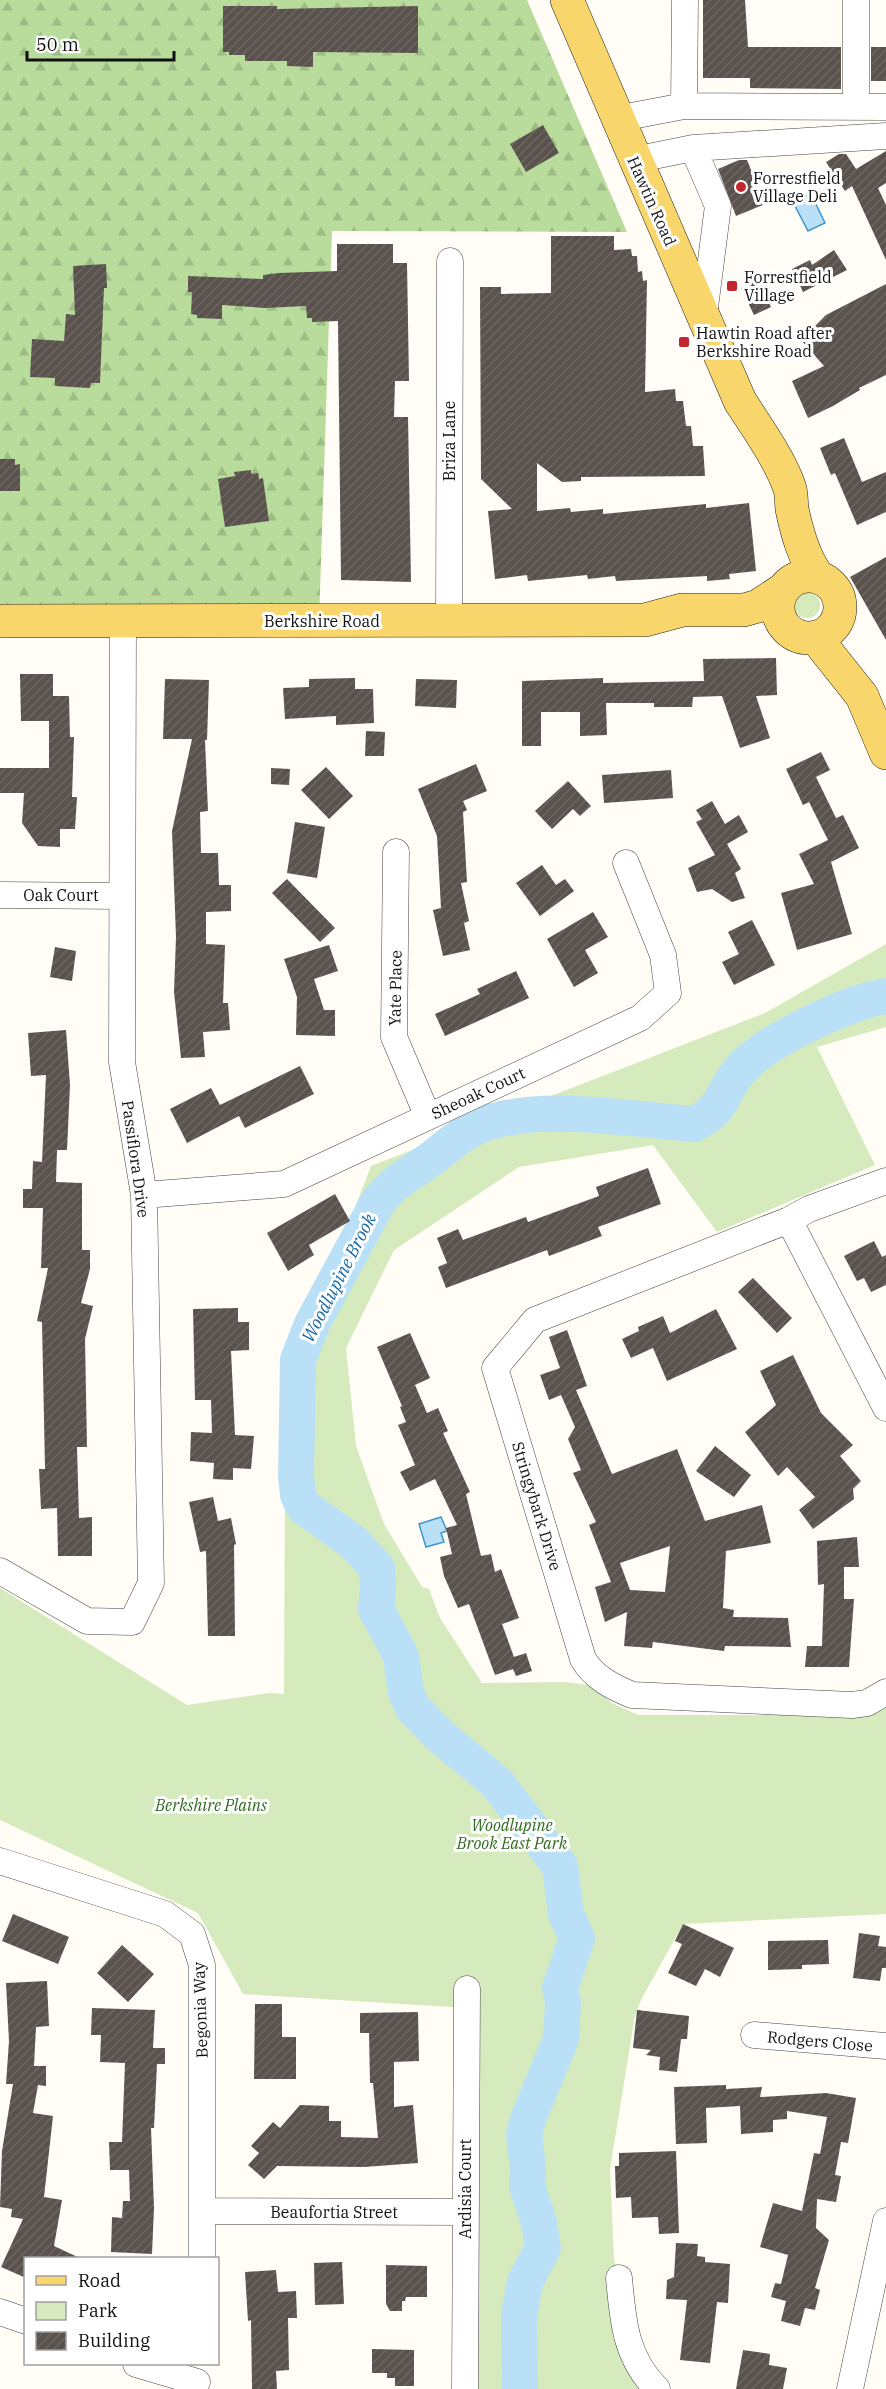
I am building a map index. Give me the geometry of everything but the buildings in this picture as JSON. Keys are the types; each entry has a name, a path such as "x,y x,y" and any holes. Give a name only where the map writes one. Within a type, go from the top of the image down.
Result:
{"main road":[{"name":"Hawtin Road","path":"567,0 616,119 740,401 760,431 790,487 792,508 802,545 810,567 819,578"},
{"name":"Hawtin Road","path":"740,401 745,442 777,522 787,566 785,588"},
{"path":"862,696 802,634 779,616 779,597 785,588 802,577 819,578 835,591 839,612 861,667 862,696 886,753"},
{"name":"Berkshire Road","path":"0,621 645,620 682,610 744,610 758,606 785,588"},
{"path":"802,634 831,628 839,612"},
{"name":"Berkshire Road","path":"645,620 671,631 740,628 802,634"}],"street":[{"path":"684,106 685,0"},
{"path":"856,0 856,107"},
{"path":"616,119 684,106 886,107"},
{"path":"634,160 693,148 886,136"},
{"path":"693,148 718,206 717,233 704,303 704,320"},
{"name":"Briza Lane","path":"449,622 450,261"},
{"name":"Passiflora Drive","path":"0,1571 87,1620 132,1622 151,1583 144,1195 122,1062 123,620"},
{"name":"Yate Place","path":"396,852 394,1036 428,1117"},
{"name":"Sheoak Court","path":"144,1195 284,1184 640,1018 668,993 663,955 626,863"},
{"name":"Oak Court","path":"0,895 121,896"},
{"name":"Stringybark Drive","path":"886,1181 809,1209 789,1220 535,1320 495,1368 584,1659 589,1669 607,1684 632,1695 852,1705 867,1703 886,1692"},
{"path":"789,1220 886,1408"},
{"name":"Begonia Way","path":"0,1861 165,1914 192,1934 202,1965 202,2257"},
{"name":"Ardisia Court","path":"465,2389 467,1989"},
{"name":"Rodgers Close","path":"754,2035 886,2046"},
{"name":"Beaufortia Street","path":"203,2211 465,2212"},
{"path":"850,2389 886,2221"},
{"path":"619,2278 623,2320 636,2364 657,2389"},
{"path":"0,2312 24,2320"},
{"path":"140,2365 197,2378"}],"green space":[{"path":"0,0 527,0 627,232 332,231 319,621 0,622"},
{"path":"807,592 816,596 820,605 816,614 807,618 798,614 794,605 798,596"},
{"path":"886,944 886,1027 817,1047 875,1165 717,1232 653,1145 519,1167 394,1250 346,1348 356,1446 384,1524 422,1587 429,1589 440,1618 482,1683 564,1682 590,1685 612,1703 638,1715 825,1715 886,1701 886,1914 683,1924 635,2015 610,2169 614,2259 650,2382 639,2389 465,2389 467,2008 243,1994 198,1913 0,1820 0,1588 187,1705 269,1693 284,1694 285,1465 295,1325 333,1265 371,1166 765,1013"}],"water":[{"path":"811,194 825,223 808,231 793,202"},
{"path":"441,1517 447,1531 441,1533 444,1542 426,1547 419,1524"}],"waterway":[{"name":"Woodlupine Brook","path":"520,2389 519,2316 525,2282 543,2248 539,2222 527,2186 528,2168 524,2135 528,2119 561,2039 563,2002 560,1988 577,1938 566,1914 560,1866 497,1783 439,1735 413,1708 406,1693 401,1656 376,1609 377,1568 353,1542 304,1507 298,1495 296,1476 298,1360 312,1324 378,1202 396,1183 464,1134 476,1127 500,1119 527,1115 583,1114 694,1124 718,1106 741,1069 769,1046 831,1014 870,999 886,996"}],"place":[{"name":"Forrestfield Village Deli","path":"741,187"},
{"name":"Forrestfield Village","path":"732,286"},
{"name":"Hawtin Road after Berkshire Road","path":"684,342"}],"park label":[{"name":"Berkshire Plains","path":"211,1805"},
{"name":"Woodlupine Brook East Park","path":"512,1834"}]}
